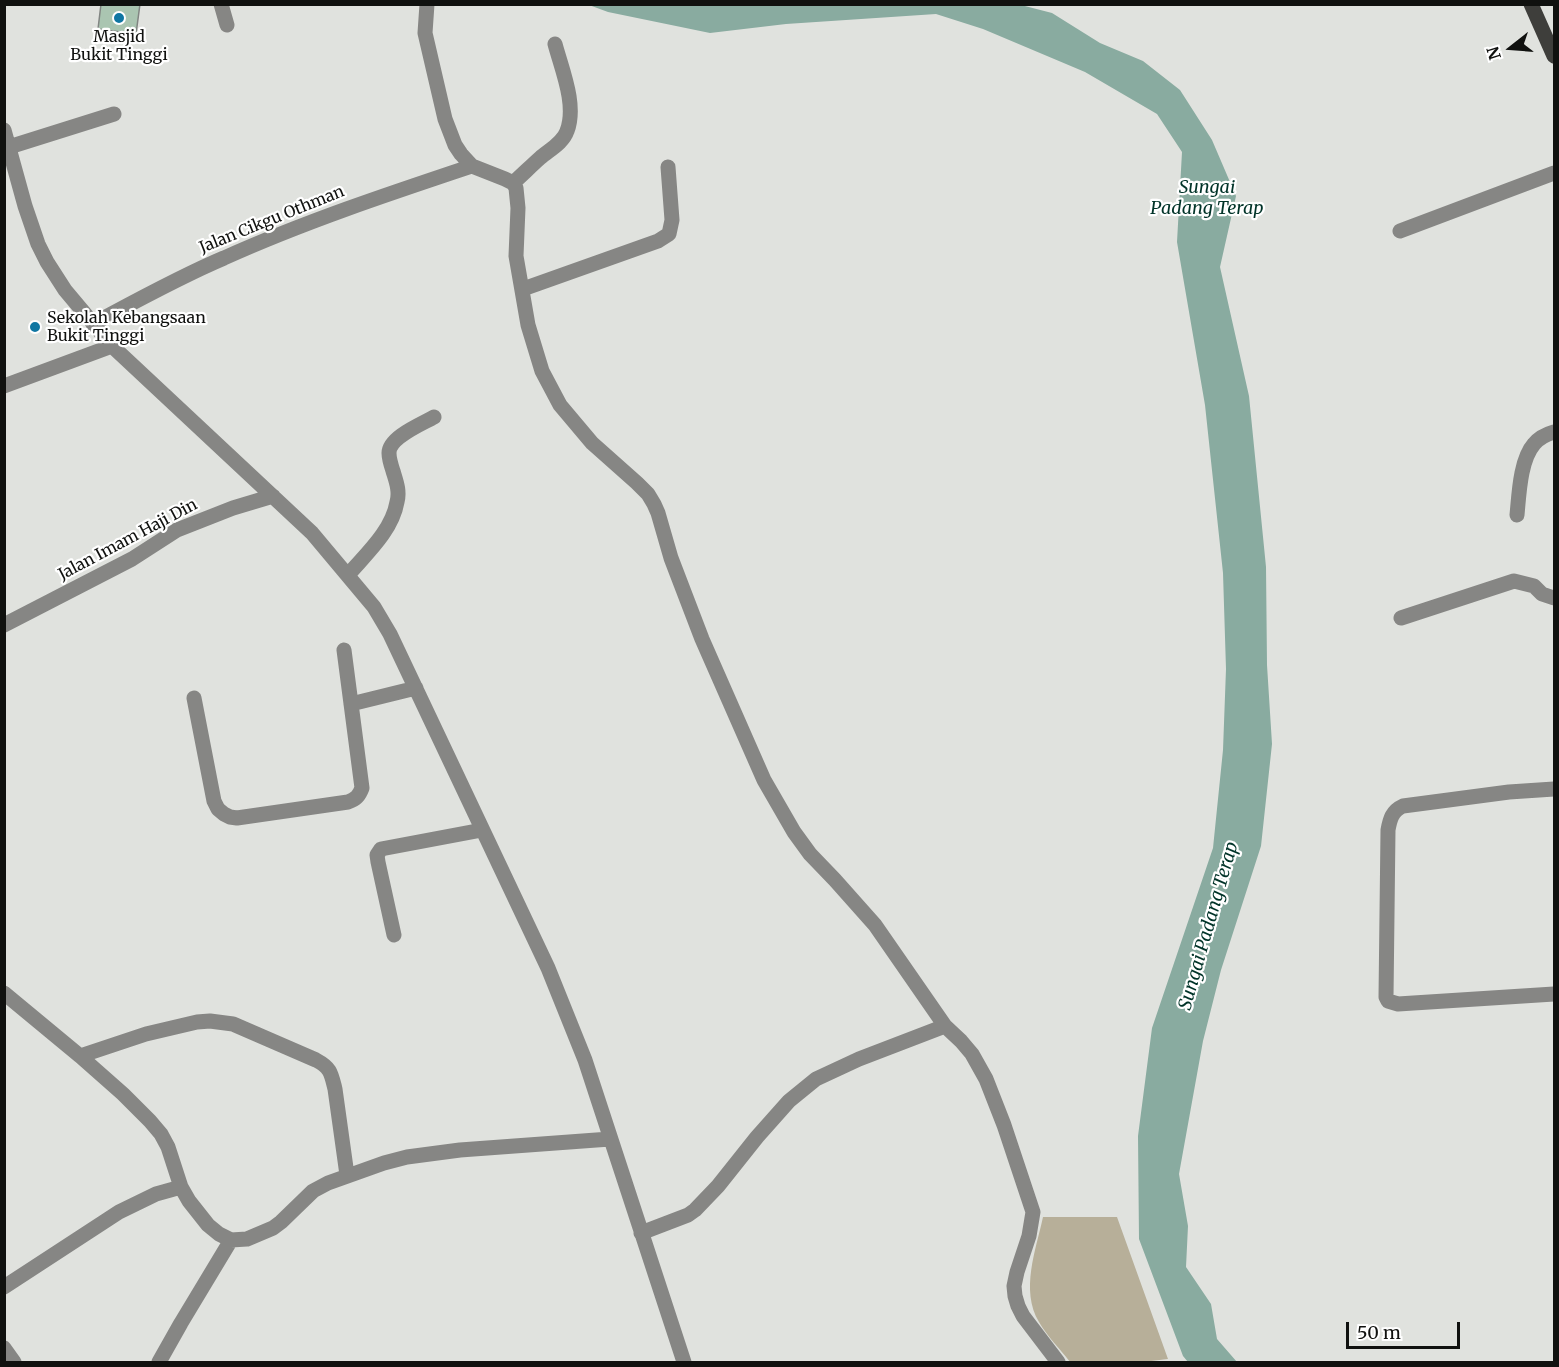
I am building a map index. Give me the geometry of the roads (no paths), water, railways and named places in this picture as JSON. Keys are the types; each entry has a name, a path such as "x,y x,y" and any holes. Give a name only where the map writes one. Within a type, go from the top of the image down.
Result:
{"main road":[{"path":"1531,4 1553,48"}],"street":[{"path":"222,4 227,25"},
{"path":"427,4 425,33 445,119 455,145 472,166 513,183 518,193 516,256 528,326 542,371 560,405 592,443 648,494 658,513 670,558 684,593 750,750 774,798 810,854 874,925 945,1026 961,1041 980,1067 996,1105 1033,1212 1032,1223 1017,1272 1014,1286 1015,1296 1023,1316 1058,1362"},
{"path":"513,183 567,133 569,93 555,44"},
{"path":"9,147 114,114"},
{"path":"4,130 38,244 65,290 112,346 312,533 384,622 567,1012 585,1060 684,1362"},
{"name":"Jalan Cikgu Othman","path":"93,324 175,281 254,244 376,198 472,166"},
{"path":"523,289 658,241 669,234 672,220 668,167"},
{"path":"1400,231 1554,173"},
{"path":"4,386 112,346"},
{"path":"348,575 386,529 395,511 399,495 388,452 390,446 400,436 434,417"},
{"path":"1517,515 1522,472 1527,453 1535,442 1554,432"},
{"name":"Jalan Imam Haji Din","path":"4,625 132,559 177,530 233,507 273,496"},
{"path":"1401,618 1514,581 1534,586 1542,594 1554,598"},
{"path":"194,699 214,801 224,814 237,818 348,802 359,795 362,779 344,650"},
{"path":"351,704 416,688"},
{"path":"1554,789 1509,792 1403,806 1394,812 1388,830 1386,997 1388,1001 1398,1004 1554,994"},
{"path":"394,935 378,862 377,855 381,849 482,830"},
{"path":"4,993 80,1056 150,1120 160,1134 173,1161 181,1187 189,1201 208,1225 231,1240 247,1239 273,1228 313,1191 328,1183 391,1161 495,1147 610,1139"},
{"path":"80,1056 147,1034 210,1021 233,1024 316,1060 326,1065 332,1077 347,1175"},
{"path":"641,1233 688,1215 695,1210 713,1193 789,1101 816,1078 945,1026"},
{"path":"4,1287 119,1212 156,1194 181,1187"},
{"path":"159,1362 231,1240"},
{"path":"4,1348 14,1362"}],"water":[{"name":"Sungai Padang Terap","path":"589,5 1021,5 1052,13 1100,43 1143,61 1180,90 1212,140 1236,196 1220,267 1249,396 1266,567 1267,665 1272,744 1261,846 1221,970 1203,1041 1179,1174 1188,1226 1186,1267 1211,1304 1217,1339 1237,1362 1188,1362 1183,1356 1139,1239 1138,1136 1152,1028 1213,848 1223,750 1226,669 1223,573 1205,405 1177,242 1182,152 1157,114 1085,72 983,29 936,14 786,24 710,33 608,12"}],"place":[{"name":"Masjid Bukit Tinggi","path":"119,18"},
{"name":"Sekolah Kebangsaan Bukit Tinggi","path":"35,327"}]}
